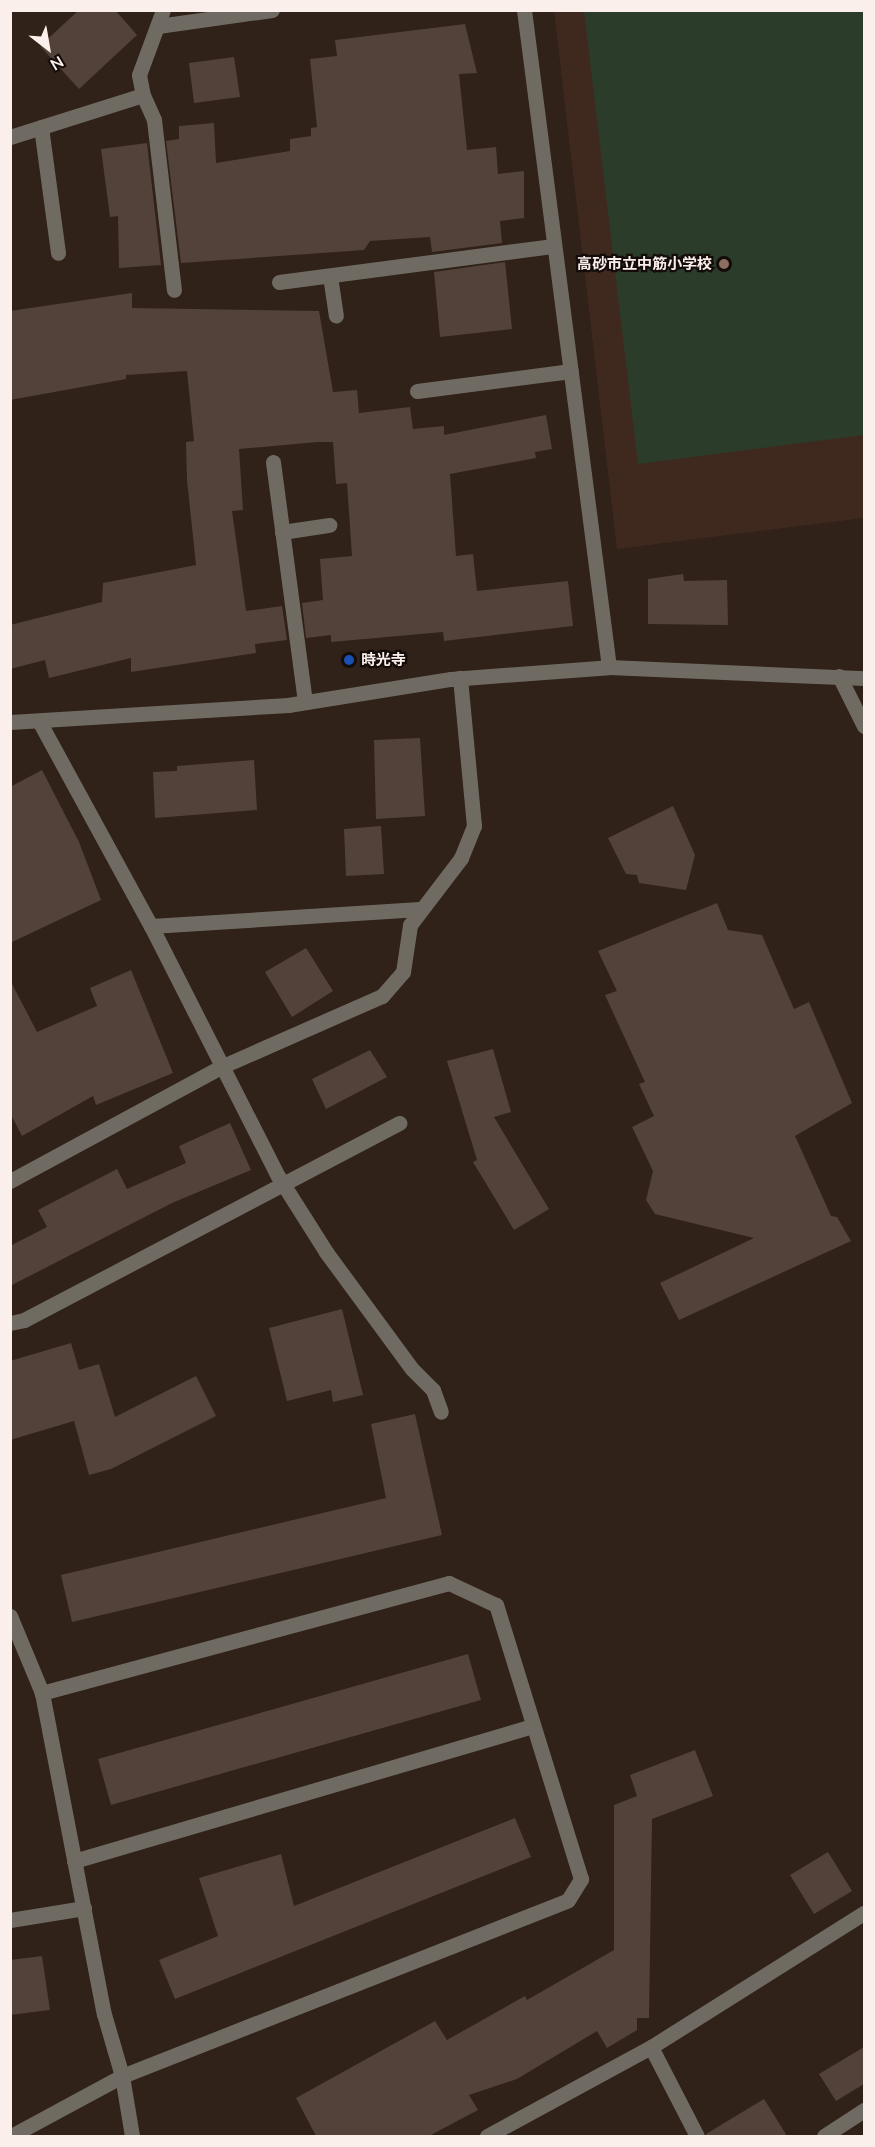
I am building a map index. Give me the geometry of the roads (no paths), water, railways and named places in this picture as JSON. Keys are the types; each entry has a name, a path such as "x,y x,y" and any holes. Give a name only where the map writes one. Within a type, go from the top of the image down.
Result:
{"street":[{"path":"163,10 139,75 143,95 154,120 174,290"},
{"path":"158,26 272,10"},
{"path":"524,10 609,667"},
{"path":"10,137 143,95"},
{"path":"40,127 58,253"},
{"path":"279,282 554,246"},
{"path":"330,276 336,316"},
{"path":"417,391 571,371"},
{"path":"273,462 305,702"},
{"path":"282,532 329,525"},
{"path":"10,722 305,702 460,678 609,667 864,678"},
{"path":"839,676 864,726"},
{"path":"10,1181 223,1066 382,996 403,972 410,925 419,909 460,858 474,826 460,678"},
{"path":"39,721 151,926 282,1183 326,1252 396,1346 433,1390 441,1412"},
{"path":"151,926 419,909"},
{"path":"10,1323 24,1320 399,1123"},
{"path":"11,2136 122,2076 568,1900 580,1879 496,1605 449,1583 42,1693"},
{"path":"10,1616 42,1693 104,2014 122,2076 132,2136"},
{"path":"75,1862 533,1726"},
{"path":"10,1920 84,1908"},
{"path":"496,2134 651,2047 864,1913"},
{"path":"651,2047 697,2136"},
{"path":"824,2136 864,2110"}],"place":[{"name":"高砂市立中筋小学校","path":"724,264"},
{"name":"時光寺","path":"349,660"}]}
